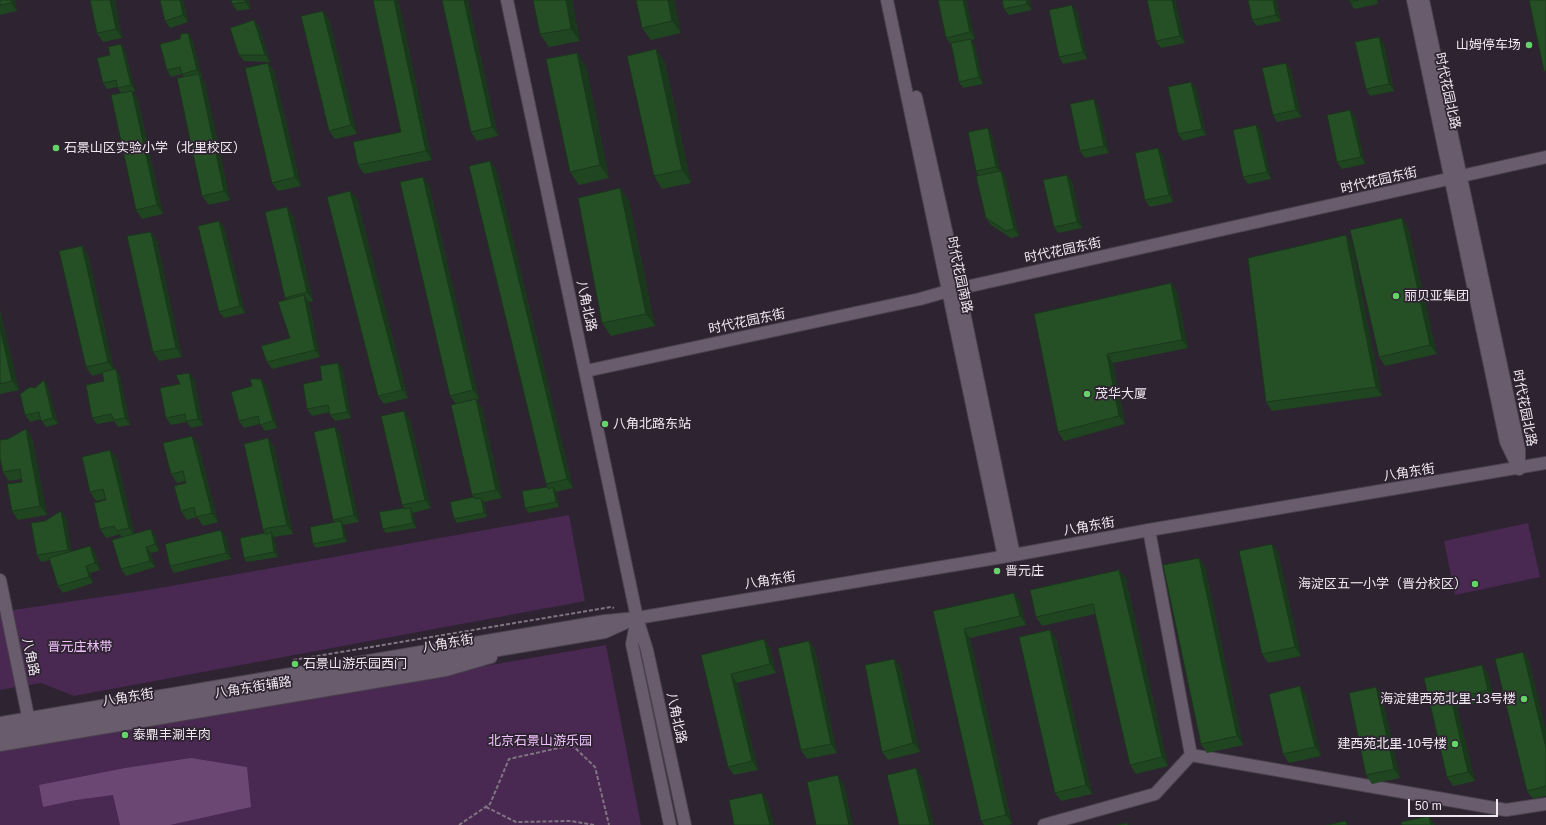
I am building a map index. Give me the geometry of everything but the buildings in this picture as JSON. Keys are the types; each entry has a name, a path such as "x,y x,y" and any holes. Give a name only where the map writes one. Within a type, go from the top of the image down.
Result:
{"street":[{"name":"八角北路","path":"507,0 637,618 647,650 685,825"},
{"name":"时代花园南路","path":"887,0 954,290"},
{"name":"时代花园南路","path":"894,0 1009,556"},
{"name":"时代花园北路","path":"1413,0 1456,177"},
{"name":"时代花园北路","path":"1423,0 1506,442 1519,469"},
{"name":"时代花园东街","path":"586,372 920,299 954,290 1546,157"},
{"name":"八角东街","path":"0,723 31,729 605,621 637,618 1009,556 1149,530 1519,469 1546,463"},
{"path":"1149,530 1191,755"},
{"name":"八角路","path":"0,580 31,729"},
{"name":"八角北路","path":"637,618 632,644 670,825"},
{"name":"八角东街","path":"0,734 605,632 637,618"},
{"path":"0,745 31,729"},
{"path":"1191,755 1506,810 1546,804"},
{"path":"1044,825 1155,794 1191,755"}],"path":[{"path":"459,825 490,804 509,759 572,746 595,767 609,825"},
{"path":"486,807 516,822 571,821 594,825"}],"green space":[{"name":"晋元庄林带","path":"569,515 585,601 74,696 41,683 0,690 0,612 148,590"},
{"path":"1528,523 1540,577 1455,595 1444,541"},
{"name":"北京石景山游乐园","path":"606,645 641,825 0,825 0,750"}],"shaded area":[{"path":"191,758 247,767 251,807 170,825 120,825 113,795 76,800 43,807 39,785 125,768"}],"place":[{"name":"山姆停车场","path":"1529,45"},
{"name":"石景山区实验小学（北里校区）","path":"56,148"},
{"name":"丽贝亚集团","path":"1396,296"},
{"name":"茂华大厦","path":"1087,394"},
{"name":"八角北路东站","path":"605,424"},
{"name":"晋元庄","path":"997,571"},
{"name":"海淀区五一小学（晋分校区）","path":"1475,584"},
{"name":"石景山游乐园西门","path":"295,664"},
{"name":"海淀建西苑北里-13号楼","path":"1524,699"},
{"name":"泰鼎丰涮羊肉","path":"125,735"},
{"name":"建西苑北里-10号楼","path":"1455,744"}]}
